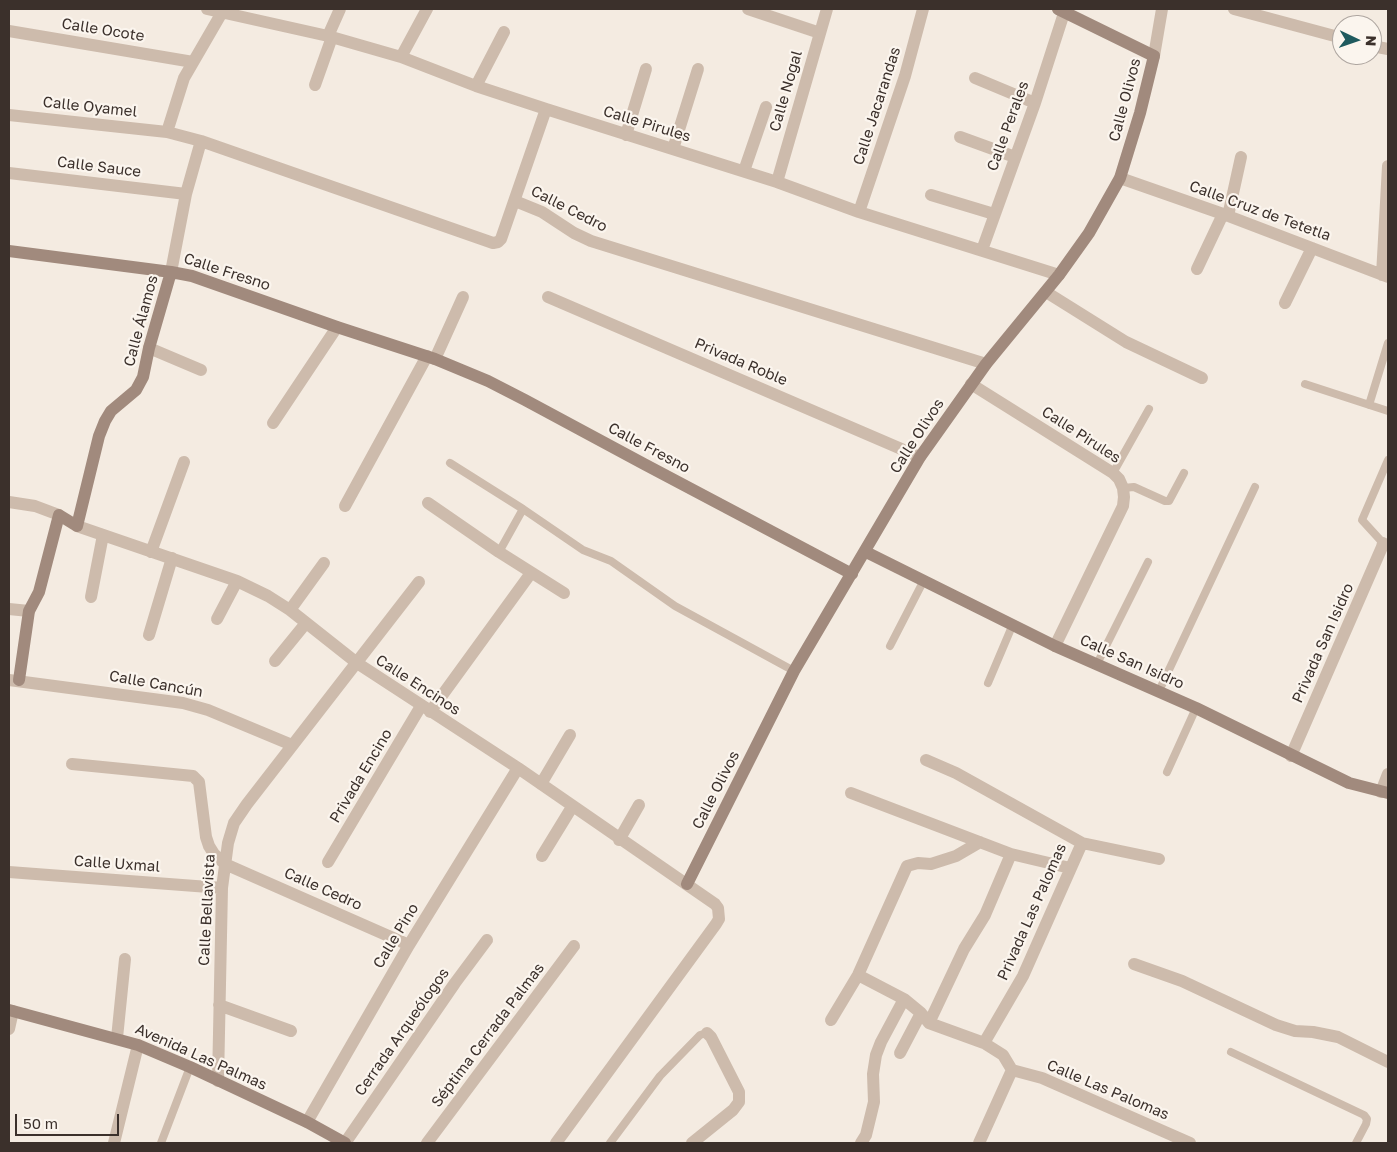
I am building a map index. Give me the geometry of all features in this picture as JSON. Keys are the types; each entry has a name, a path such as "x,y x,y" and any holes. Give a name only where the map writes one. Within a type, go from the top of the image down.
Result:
{"street":[{"name":"Calle Pirules","path":"207,9 224,10 400,57 476,86 744,171 859,212 1060,275"},
{"path":"315,85 340,9"},
{"path":"400,57 428,9"},
{"path":"748,9 820,33"},
{"name":"Calle Nogal","path":"777,182 827,9"},
{"name":"Calle Jacarandas","path":"859,212 905,76 923,9"},
{"name":"Calle Olivos","path":"686,884 794,671 866,552 920,457 986,364 1060,275 1089,233 1120,178 1140,113 1154,56 1162,9"},
{"path":"1234,9 1332,35"},
{"path":"167,132 184,78 224,10"},
{"path":"1061,11 1154,56"},
{"name":"Calle Perales","path":"982,250 1035,103 1061,11"},
{"name":"Calle Ocote","path":"9,31 193,62"},
{"path":"476,86 504,32"},
{"path":"626,135 646,69"},
{"path":"672,149 698,69"},
{"path":"975,78 1035,103"},
{"path":"744,171 766,107"},
{"path":"515,200 546,109"},
{"name":"Calle Oyamel","path":"9,115 167,132"},
{"name":"Calle Cedro","path":"167,132 200,141 493,243 501,239 515,200 542,212 574,233 591,241 986,364"},
{"path":"960,137 1014,157"},
{"name":"Calle Álamos","path":"77,526 99,436 105,421 111,411 136,390 142,377 171,272 186,194 200,141"},
{"path":"1197,269 1225,215 1241,157"},
{"path":"1385,276 1388,166"},
{"name":"Calle Sauce","path":"9,172 186,194"},
{"name":"Calle Cruz de Tetetla","path":"1120,178 1225,215 1385,276"},
{"path":"932,195 994,214"},
{"path":"1286,303 1312,248"},
{"name":"Calle Fresno","path":"9,251 192,276 431,358 488,381 526,400 852,574"},
{"path":"1046,292 1126,342 1202,378"},
{"name":"Privada Roble","path":"548,297 920,457"},
{"path":"345,506 431,358 463,298"},
{"path":"273,423 337,327"},
{"path":"149,348 201,370"},
{"name":"Calle Pirules","path":"971,384 1113,473 1119,479 1123,488"},
{"path":"151,552 184,462"},
{"path":"1055,646 1123,506 1123,488"},
{"path":"9,502 35,506 58,515 77,526"},
{"path":"428,503 499,552 564,593"},
{"path":"14,680 29,611 39,592 58,515"},
{"name":"Calle Encinos","path":"77,526 237,581 268,596 290,610 357,663 518,768 619,840 715,904 719,913 716,924 556,1143"},
{"path":"91,597 103,535"},
{"name":"Privada San Isidro","path":"1292,756 1383,543"},
{"name":"Calle San Isidro","path":"866,552 1055,646 1196,708 1349,783 1385,792"},
{"path":"149,635 172,558"},
{"path":"290,610 324,564"},
{"name":"Privada Encino","path":"328,862 426,709 531,573"},
{"path":"217,619 237,581"},
{"path":"357,663 419,582"},
{"path":"9,609 29,611"},
{"path":"275,662 306,623"},
{"name":"Calle Bellavista","path":"218,1081 222,888 228,843 234,823 292,745 357,663"},
{"name":"Calle Cancún","path":"14,680 183,703 208,710 292,745"},
{"path":"541,784 570,735"},
{"name":"Privada Las Palomas","path":"926,760 956,773 1082,843 1024,976 984,1043"},
{"path":"72,764 193,776 199,782 206,837 209,846 214,854 225,864"},
{"name":"Calle Pino","path":"307,1122 409,945 518,768"},
{"path":"1385,792 1388,774"},
{"path":"851,793 1011,854 1070,868"},
{"path":"619,840 639,805"},
{"path":"542,856 572,807"},
{"path":"831,1020 858,975 907,866 918,863 931,864 956,856 980,842"},
{"path":"1082,843 1159,859"},
{"path":"900,1053 925,1018 985,915 1011,854"},
{"name":"Calle Cedro","path":"225,864 409,945"},
{"name":"Calle Uxmal","path":"9,872 222,888"},
{"name":"Cerrada Arqueólogos","path":"345,1143 450,990 487,940"},
{"name":"Séptima Cerrada Palmas","path":"427,1143 574,946"},
{"path":"117,1038 125,959"},
{"path":"1134,964 1182,982 1276,1025 1295,1031 1338,1037 1388,1062"},
{"path":"858,975 904,999 925,1018 984,1043 1003,1055 1012,1070 979,1143"},
{"path":"861,1143 866,1135 874,1102 873,1074 876,1055 904,999"},
{"path":"219,1005 291,1030"},
{"path":"9,1029 11,1011"},
{"name":"Avenida Las Palmas","path":"11,1011 138,1045 190,1067 307,1122 345,1143"},
{"path":"692,1143 734,1110 739,1102 738,1092 712,1037 707,1033"},
{"path":"114,1143 138,1045"},
{"name":"Calle Las Palomas","path":"1012,1070 1042,1078 1190,1143"}],"lane":[{"path":"1369,405 1388,343"},
{"path":"1305,384 1388,411"},
{"path":"1113,473 1149,409"},
{"path":"1383,543 1362,520 1388,460"},
{"path":"450,463 524,509 583,550 611,561 675,606 794,671"},
{"path":"1123,488 1134,487 1169,501 1184,473"},
{"path":"1159,691 1255,487"},
{"path":"499,552 524,509"},
{"path":"1096,664 1148,562"},
{"path":"890,646 924,580"},
{"path":"988,683 1013,624"},
{"path":"1167,772 1196,708"},
{"path":"610,1143 660,1076 700,1035 707,1033"},
{"path":"1231,1052 1364,1115 1367,1119 1366,1124 1356,1143"},
{"path":"161,1143 190,1067"}]}
